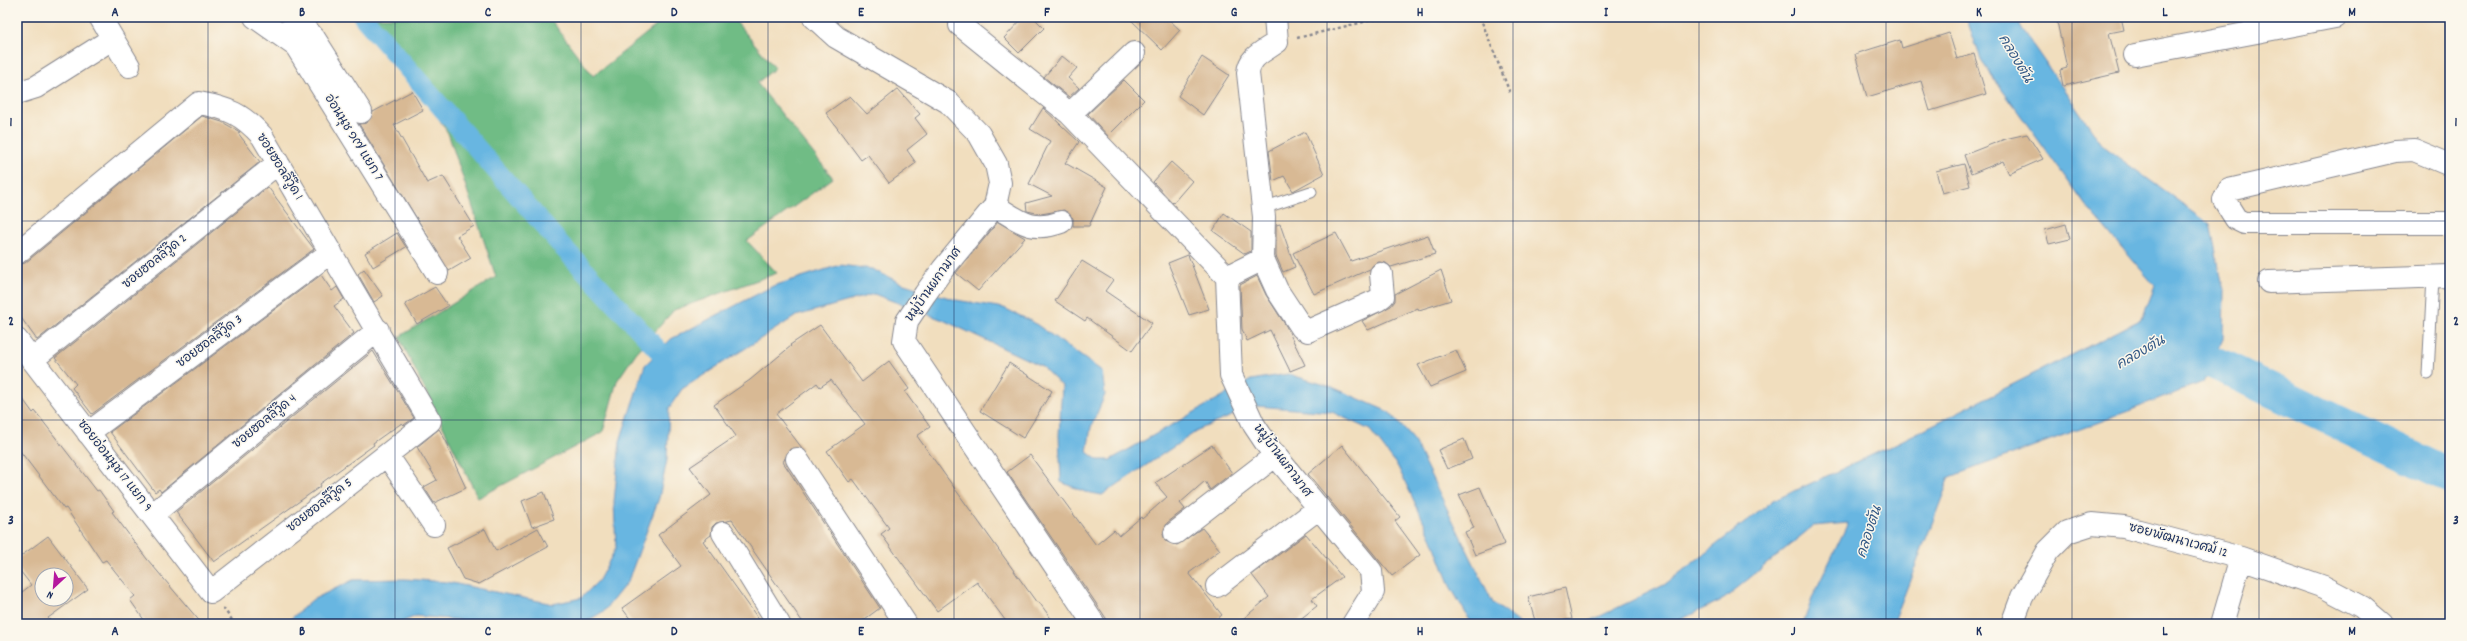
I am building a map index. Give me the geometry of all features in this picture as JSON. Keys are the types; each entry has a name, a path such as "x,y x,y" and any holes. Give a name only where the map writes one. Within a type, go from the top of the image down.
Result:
{"street":[{"path":"100,17 129,66"},
{"name":"อ่อนนุช ๑๗ แยก 7","path":"255,17 264,25 280,34 296,46 437,273"},
{"name":"หมู่บ้านผกามาศ","path":"814,17 836,37 948,102 979,134 996,164 1000,183 995,206 943,268 907,321 904,341 1094,624"},
{"path":"1275,17 1277,42 1252,59 1248,65 1263,208 1263,259 1277,290 1302,328 1308,331 1378,300 1383,296 1382,274"},
{"path":"2135,55 2335,17"},
{"path":"960,25 1070,114 1227,277 1263,259"},
{"path":"280,34 300,27 307,30 314,38 360,112"},
{"path":"17,93 36,87 112,39"},
{"path":"1070,114 1134,53"},
{"name":"ซอยฮอลลีวู๊ด 1","path":"17,252 199,103 221,107 237,114 262,136 378,330 430,421"},
{"path":"2450,165 2414,150 2395,150 2229,190 2224,200 2236,219 2244,223 2450,223"},
{"name":"ซอยฮอลลีวู๊ด 2","path":"32,360 278,163"},
{"path":"995,206 1032,227 1046,228 1061,222"},
{"name":"ซอยฮอลลีวู๊ด 3","path":"88,433 332,252"},
{"path":"2269,282 2442,276"},
{"name":"หมู่บ้านผกามาศ","path":"1227,277 1231,375 1254,425 1276,455 1371,572 1372,592 1353,624"},
{"name":"ซอยฮอลลีวู๊ด 4","path":"152,515 378,330"},
{"name":"ซอยอ่อนนุช 17 แยก 9","path":"17,340 211,592"},
{"name":"ซอยฮอลลีวู๊ด 5","path":"211,592 430,421"},
{"path":"387,455 434,525"},
{"path":"1175,533 1276,455"},
{"path":"797,459 906,624"},
{"path":"1217,586 1319,508"},
{"name":"ซอยพัฒนาเวศม์ 12","path":"2012,624 2022,597 2048,551 2067,532 2092,524 2124,527 2241,558 2324,587 2362,607 2382,624"},
{"path":"723,533 779,624"},
{"path":"2222,624 2241,558"}],"lane":[{"path":"1263,208 1311,192"},
{"path":"2428,374 2442,276"}],"path":[{"path":"1277,42 1384,17"},
{"path":"1480,17 1510,93"}],"green space":[{"path":"375,17 549,17 593,76 667,17 732,17 775,68 757,83 833,178 747,241 777,273 674,310 636,353 617,381 603,432 478,498 399,337 496,277 448,133"}],"water":[{"name":"คลองตัน","path":"1966,17 2018,17 2021,28 2104,147 2210,224 2224,291 2223,339 2203,382 2132,410 1950,477 1893,624 1803,624 1813,596 1848,523 1813,526 1724,599 1671,624 1584,624 1664,585 1773,501 1889,447 2142,319 2155,286 2086,206 1982,62"},
{"path":"840,265 872,269 901,283 956,300 1004,308 1033,322 1102,371 1105,395 1091,427 1087,452 1098,460 1110,460 1251,380 1288,374 1332,387 1389,412 1413,439 1493,603 1521,624 1472,624 1450,586 1432,539 1398,467 1370,430 1332,412 1256,406 1200,429 1102,495 1085,492 1061,482 1059,435 1062,386 1041,366 943,320 874,294 796,316 682,389 669,408 667,460 659,498 628,581 604,611 582,624 504,624 416,616 397,624 285,624 312,600 353,580 405,579 447,582 553,604 581,598 599,580 616,548 614,502 620,441 645,365 671,339 773,286"}],"building":[{"path":"1024,17 1033,17 1044,28 1019,53 1004,38"},
{"path":"1128,17 1166,17 1180,30 1162,50"},
{"path":"2056,17 2121,17 2124,30 2109,33 2119,73 2063,86 2060,70 2067,68"},
{"path":"1949,33 1957,59 1974,54 1986,94 1930,111 1921,81 1867,97 1855,54 1900,40 1902,48"},
{"path":"1062,56 1077,68 1068,78 1079,88 1069,97 1044,77"},
{"path":"1202,57 1229,75 1203,115 1178,96"},
{"path":"1124,80 1144,100 1108,136 1088,114"},
{"path":"898,89 920,114 915,118 927,134 907,150 916,163 889,183 868,155 861,160 826,113 850,96 867,114"},
{"path":"412,91 423,110 394,125 427,183 443,176 474,226 457,236 471,258 449,271 359,124 367,123 373,112"},
{"path":"1043,108 1079,142 1065,163 1107,187 1089,226 1073,226 1073,218 1064,210 1041,214 1027,211 1026,203 1052,196 1029,184 1050,141 1030,129"},
{"path":"202,116 222,122 240,132 238,133 260,162 37,340 17,312 17,265 25,263"},
{"path":"1305,132 1324,174 1293,191 1284,176 1273,181 1269,151"},
{"path":"2027,134 2043,159 2009,174 2003,161 1971,174 1964,155 2005,139"},
{"path":"1171,162 1192,181 1173,203 1153,182"},
{"path":"1964,164 1970,186 1942,193 1936,171"},
{"path":"268,187 314,249 92,414 72,388 76,384 55,358"},
{"path":"1224,213 1251,232 1251,251 1245,254 1213,231"},
{"path":"998,222 1025,238 978,291 956,273"},
{"path":"1280,224 1295,267 1283,272 1276,256 1276,225"},
{"path":"2066,224 2070,239 2049,244 2045,230"},
{"path":"397,233 406,247 373,267 365,253"},
{"path":"1336,233 1351,261 1428,235 1435,254 1391,267 1386,263 1379,262 1374,264 1370,269 1314,294 1293,253"},
{"path":"1188,255 1209,309 1189,315 1168,263"},
{"path":"1082,261 1113,280 1105,291 1152,323 1132,351 1087,318 1085,321 1055,301"},
{"path":"364,269 383,296 374,302 358,274"},
{"path":"1441,270 1451,300 1419,310 1418,308 1368,330 1362,321 1391,306 1395,301 1395,294"},
{"path":"321,275 332,291 337,287 344,299 334,306 354,333 161,492 159,489 155,492 110,432"},
{"path":"1257,276 1266,295 1286,326 1305,365 1290,371 1270,330 1247,341 1242,329 1240,285"},
{"path":"435,287 448,306 417,324 405,304"},
{"path":"820,325 862,382 889,361 909,389 905,392 930,427 917,436 1037,603 1039,602 1055,624 1008,624 977,582 937,611 881,534 889,528 853,479 849,482 827,451 865,424 831,380 820,387 817,383 776,414 802,448 790,449 783,462 880,608 858,624 804,624 732,520 716,523 712,527 711,535 703,541 762,624 634,624 622,608 681,566 658,535 711,495 690,467 736,436 714,405 750,380 791,346 790,345"},
{"path":"1456,350 1466,372 1430,387 1418,365"},
{"path":"373,351 414,418 404,425 402,423 373,443 374,445 320,484 321,486 214,562 176,512"},
{"path":"1009,363 1052,391 1023,438 980,411"},
{"path":"17,391 33,413 35,411 97,491 99,490 114,511 112,512 147,559 202,624 147,624 130,600 135,596 106,560 102,562 66,508 64,509 17,447"},
{"path":"439,429 449,446 447,447 466,488 434,503 424,487 437,480 417,447"},
{"path":"1464,439 1472,459 1447,469 1438,450"},
{"path":"1212,445 1232,473 1210,490 1205,481 1180,503 1185,509 1167,523 1163,534 1165,541 1177,545 1202,528 1220,550 1189,573 1222,615 1211,624 1110,624 1007,472 1030,455 1096,545 1114,530 1119,536 1141,517 1142,519 1167,497 1155,483"},
{"path":"1342,445 1400,517 1395,521 1420,555 1392,576 1308,474"},
{"path":"1480,487 1505,544 1475,555 1465,532 1474,528 1459,495"},
{"path":"544,492 554,519 532,527 522,501"},
{"path":"538,528 548,547 479,584 463,579 447,548 485,529 496,551"},
{"path":"1306,534 1342,577 1312,599 1317,606 1294,624 1237,624 1269,597 1252,575"},
{"path":"48,536 71,567 34,567 34,607 63,607 48,618 53,624 17,624 17,596 31,585 17,567 17,559"},
{"path":"74,570 88,589 74,599"},
{"path":"1565,588 1572,619 1536,624 1528,597"}],"waterway":[{"path":"363,17 560,244 674,367"},
{"name":"คลองตัน","path":"2171,342 2450,476"}]}
